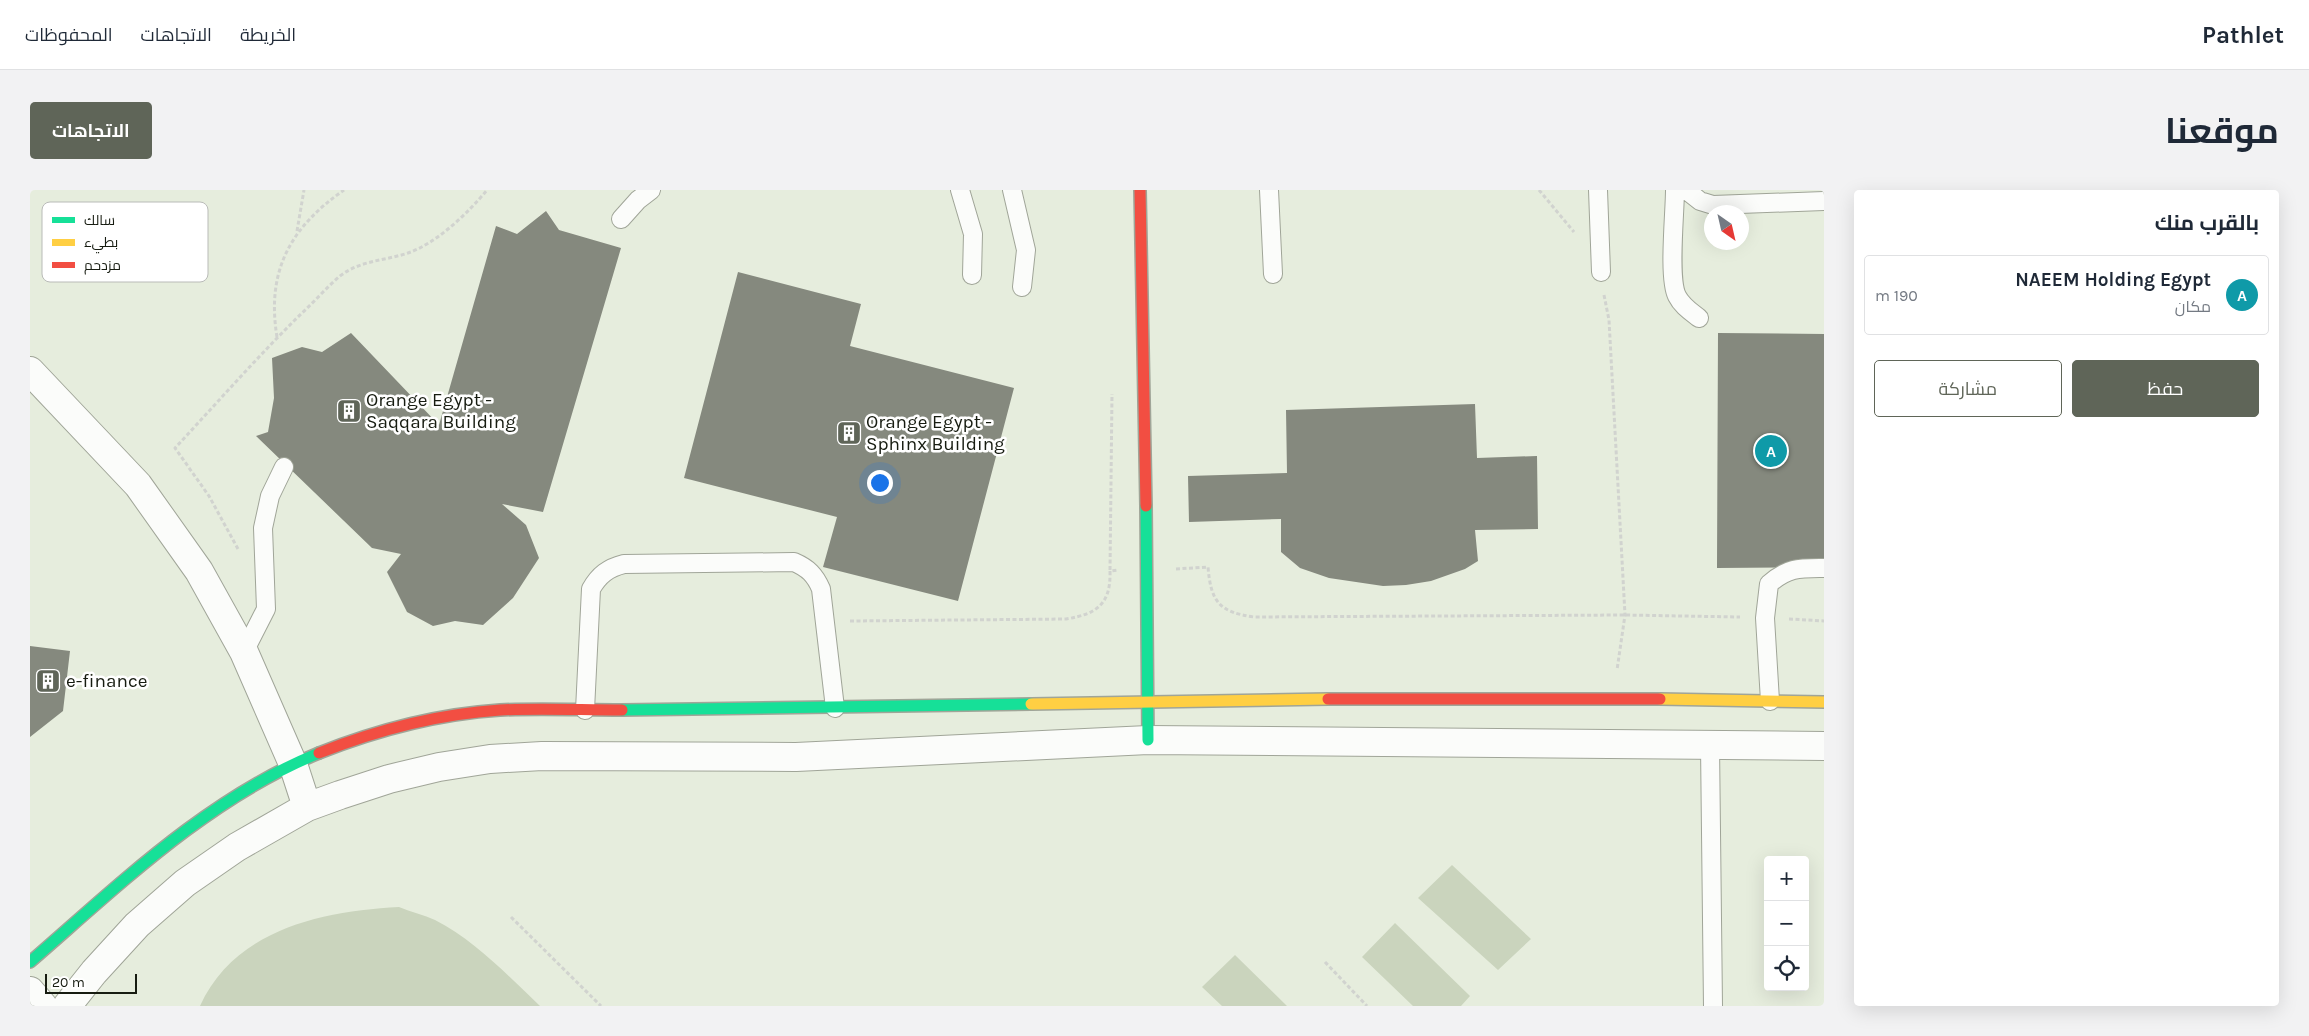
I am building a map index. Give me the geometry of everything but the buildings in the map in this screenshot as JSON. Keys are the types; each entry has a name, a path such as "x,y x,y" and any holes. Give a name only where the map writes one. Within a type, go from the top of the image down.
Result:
{"street":[{"path":"1140,190 1149,701 1148,740"},
{"path":"30,371 138,485 199,571 244,652 292,764 307,807"},
{"path":"30,962 163,849 217,807 292,764 342,744 410,723 481,712 835,708 1282,698 1770,700 1824,702"},
{"path":"68,1006 94,972 137,925 184,884 237,847 307,807 389,779 439,767 490,759 542,756 796,757 1148,740 1824,746"},
{"path":"30,991 43,1006"}],"lane":[{"path":"621,218 638,200 651,190"},
{"path":"960,190 973,234 972,276"},
{"path":"1012,190 1026,250 1022,287"},
{"path":"1269,190 1273,274"},
{"path":"1598,190 1602,280"},
{"path":"1675,190 1673,277 1676,294 1685,308 1699,318"},
{"path":"1686,190 1700,201 1713,206 1824,201"},
{"path":"244,652 266,609 263,528 270,496 284,467"},
{"path":"585,710 590,589 598,577 610,568 624,564 794,562 806,567 816,577 821,589 835,708"},
{"path":"1770,700 1765,618 1769,584 1780,574 1795,568 1824,568"},
{"path":"1710,745 1713,1006"}],"path":[{"path":"297,232 304,190"},
{"path":"277,338 274,318 276,291 283,259 297,232 321,206 344,190"},
{"path":"240,553 209,496 175,448 277,338 340,276 353,267 407,253 422,246 461,218 487,190"},
{"path":"1538,190 1578,238"},
{"path":"1602,280 1610,320 1625,615 1612,699"},
{"path":"824,621 1066,618 1086,615 1103,603 1111,589 1112,391"},
{"path":"1110,571 1208,567 1210,590 1218,602 1232,614 1254,617 1625,615 1824,621"},
{"path":"511,917 601,1006"},
{"path":"1325,962 1367,1006"}],"green space":[{"path":"1452,865 1531,939 1498,970 1418,898"},
{"path":"399,907 435,920 450,928 491,959 540,1006 200,1006 215,980 235,959 258,942 284,929 341,913"},
{"path":"1395,923 1470,996 1461,1006 1413,1006 1362,957"},
{"path":"1235,955 1287,1006 1222,1006 1202,987"}],"traffic: fast":[{"path":"1146,506 1148,740"},
{"path":"622,710 1031,704"},
{"path":"30,962 131,874 202,819 278,772 319,753"}],"traffic: slow":[{"path":"1031,704 1328,699"},
{"path":"1660,699 1824,702"}],"traffic: jam":[{"path":"1140,190 1146,506"},
{"path":"1328,699 1660,699"},
{"path":"319,753 385,730 454,715 515,709 622,710"}],"place":[{"name":"Orange Egypt - Saqqara Building","path":"349,411"},
{"name":"Orange Egypt - Sphinx Building","path":"849,433"},
{"name":"NAEEM Holding Egypt","path":"1771,451"},
{"name":"e-finance","path":"48,681"}]}
